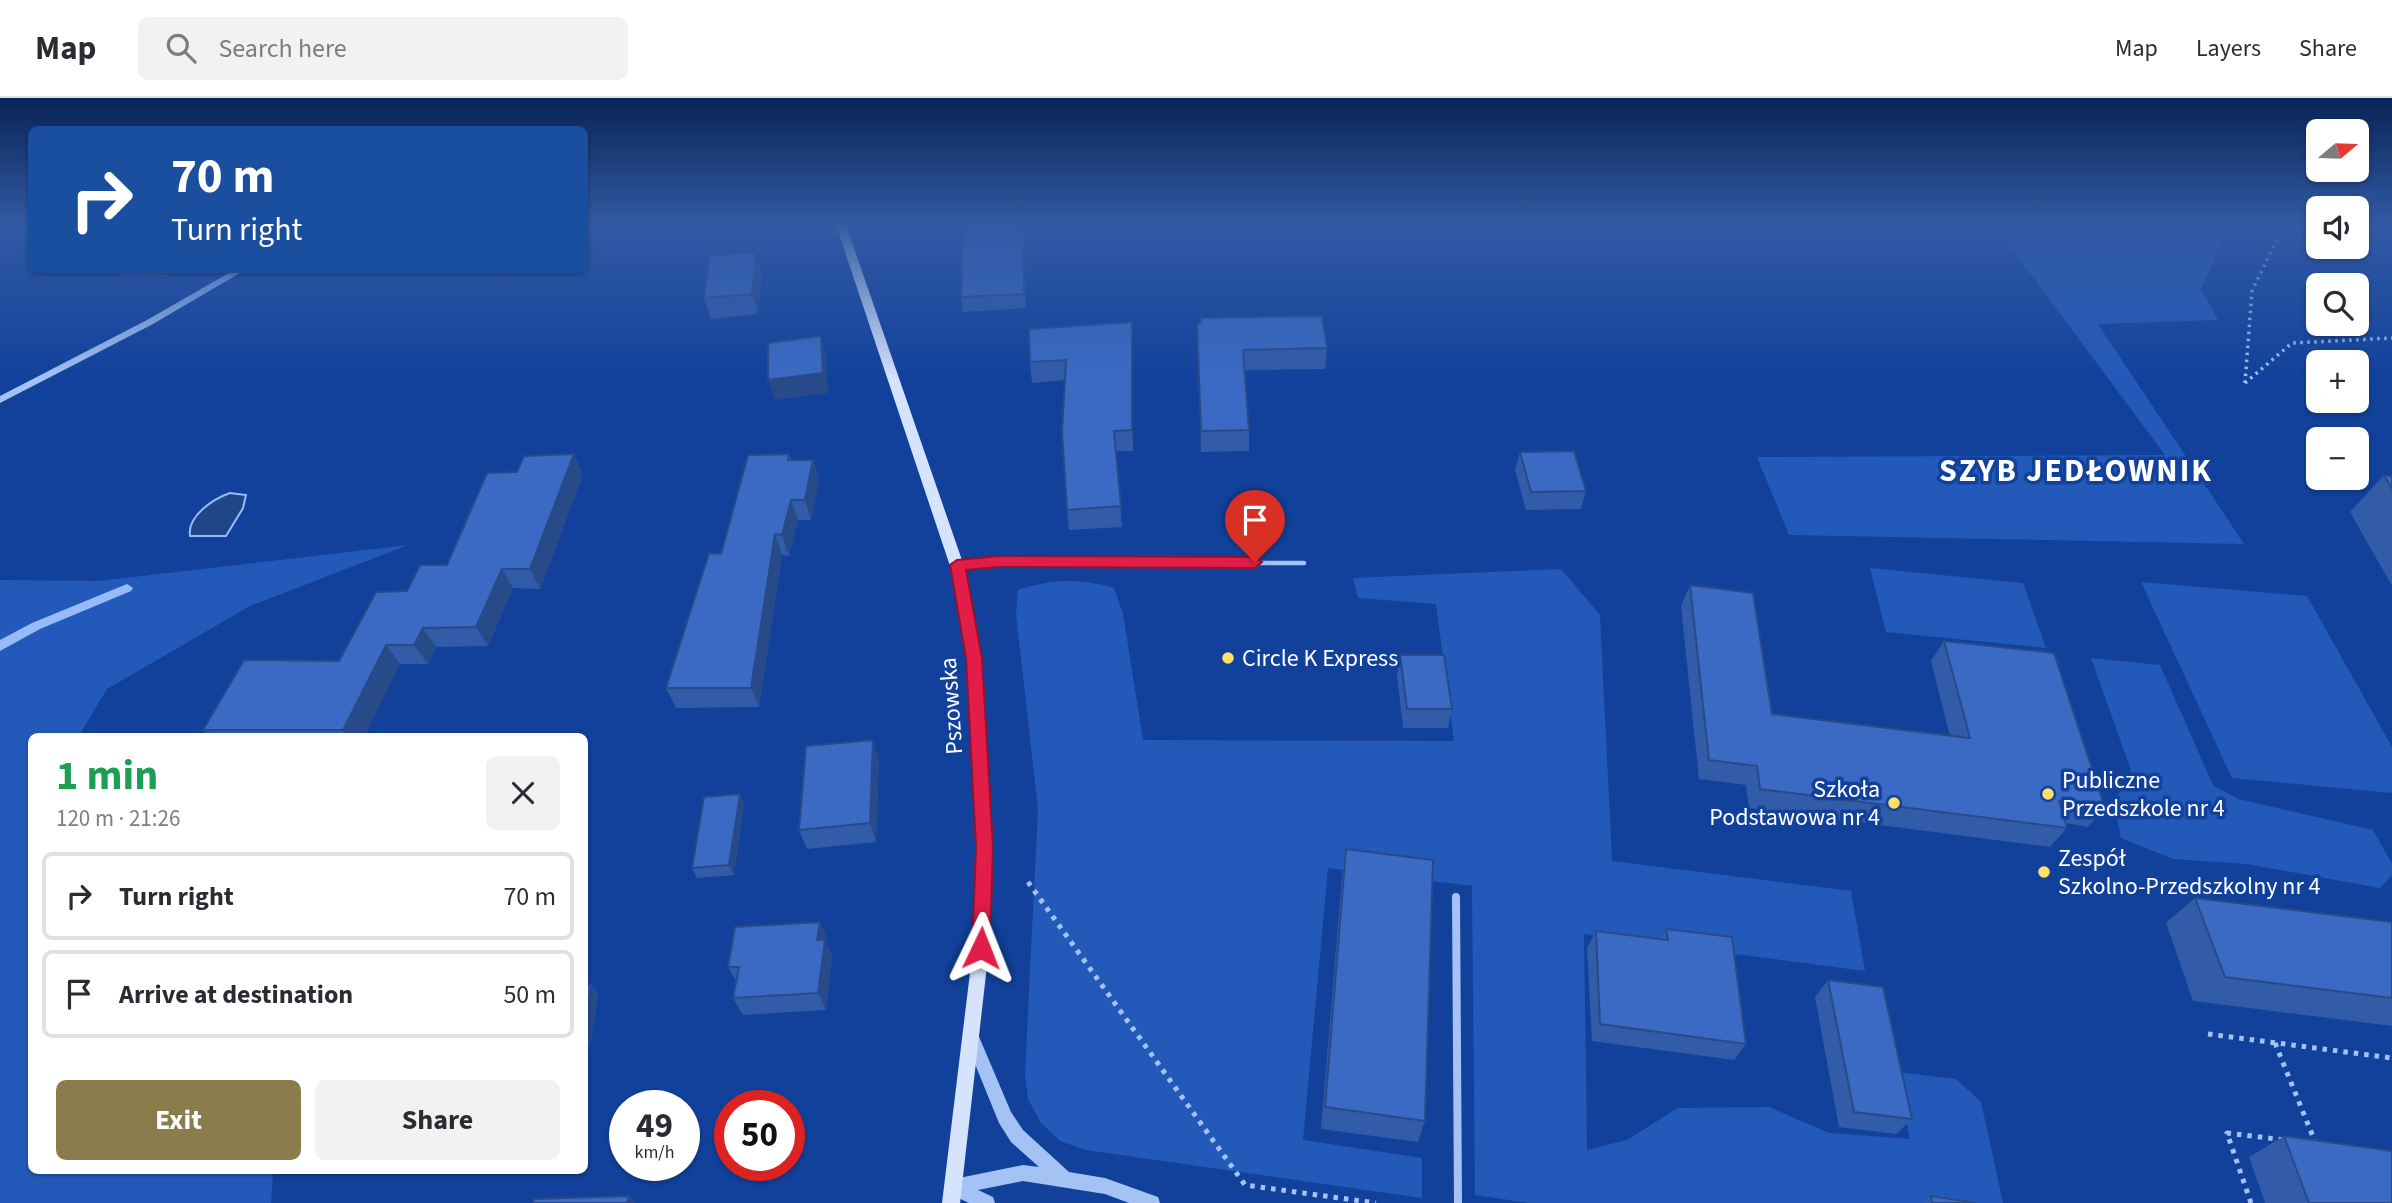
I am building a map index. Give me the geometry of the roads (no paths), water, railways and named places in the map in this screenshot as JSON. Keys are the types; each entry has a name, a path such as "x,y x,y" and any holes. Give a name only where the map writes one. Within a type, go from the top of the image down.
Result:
{"main road":[{"name":"Pszowska","path":"859,277 957,565 974,658 985,847 981,948 953,1195"}],"street":[{"path":"0,400 150,322 229,277"},
{"path":"1456,897 1458,1203"},
{"path":"972,1037 1005,1116 1017,1136 1063,1178"},
{"path":"953,1195 1023,1173 1105,1186 1152,1203"},
{"path":"953,1195 987,1203"}],"lane":[{"path":"957,565 999,562 1304,563"}],"waterway":[{"path":"0,646 36,626 127,588"}],"place":[{"name":"Circle K Express","path":"1228,658"},
{"name":"Publiczne Przedszkole nr 4","path":"2048,794"},
{"name":"Szkoła Podstawowa nr 4","path":"1894,803"},
{"name":"Zespół Szkolno-Przedszkolny nr 4","path":"2044,872"}],"district":[{"name":"SZYB JEDŁOWNIK","path":"2076,470"}]}
